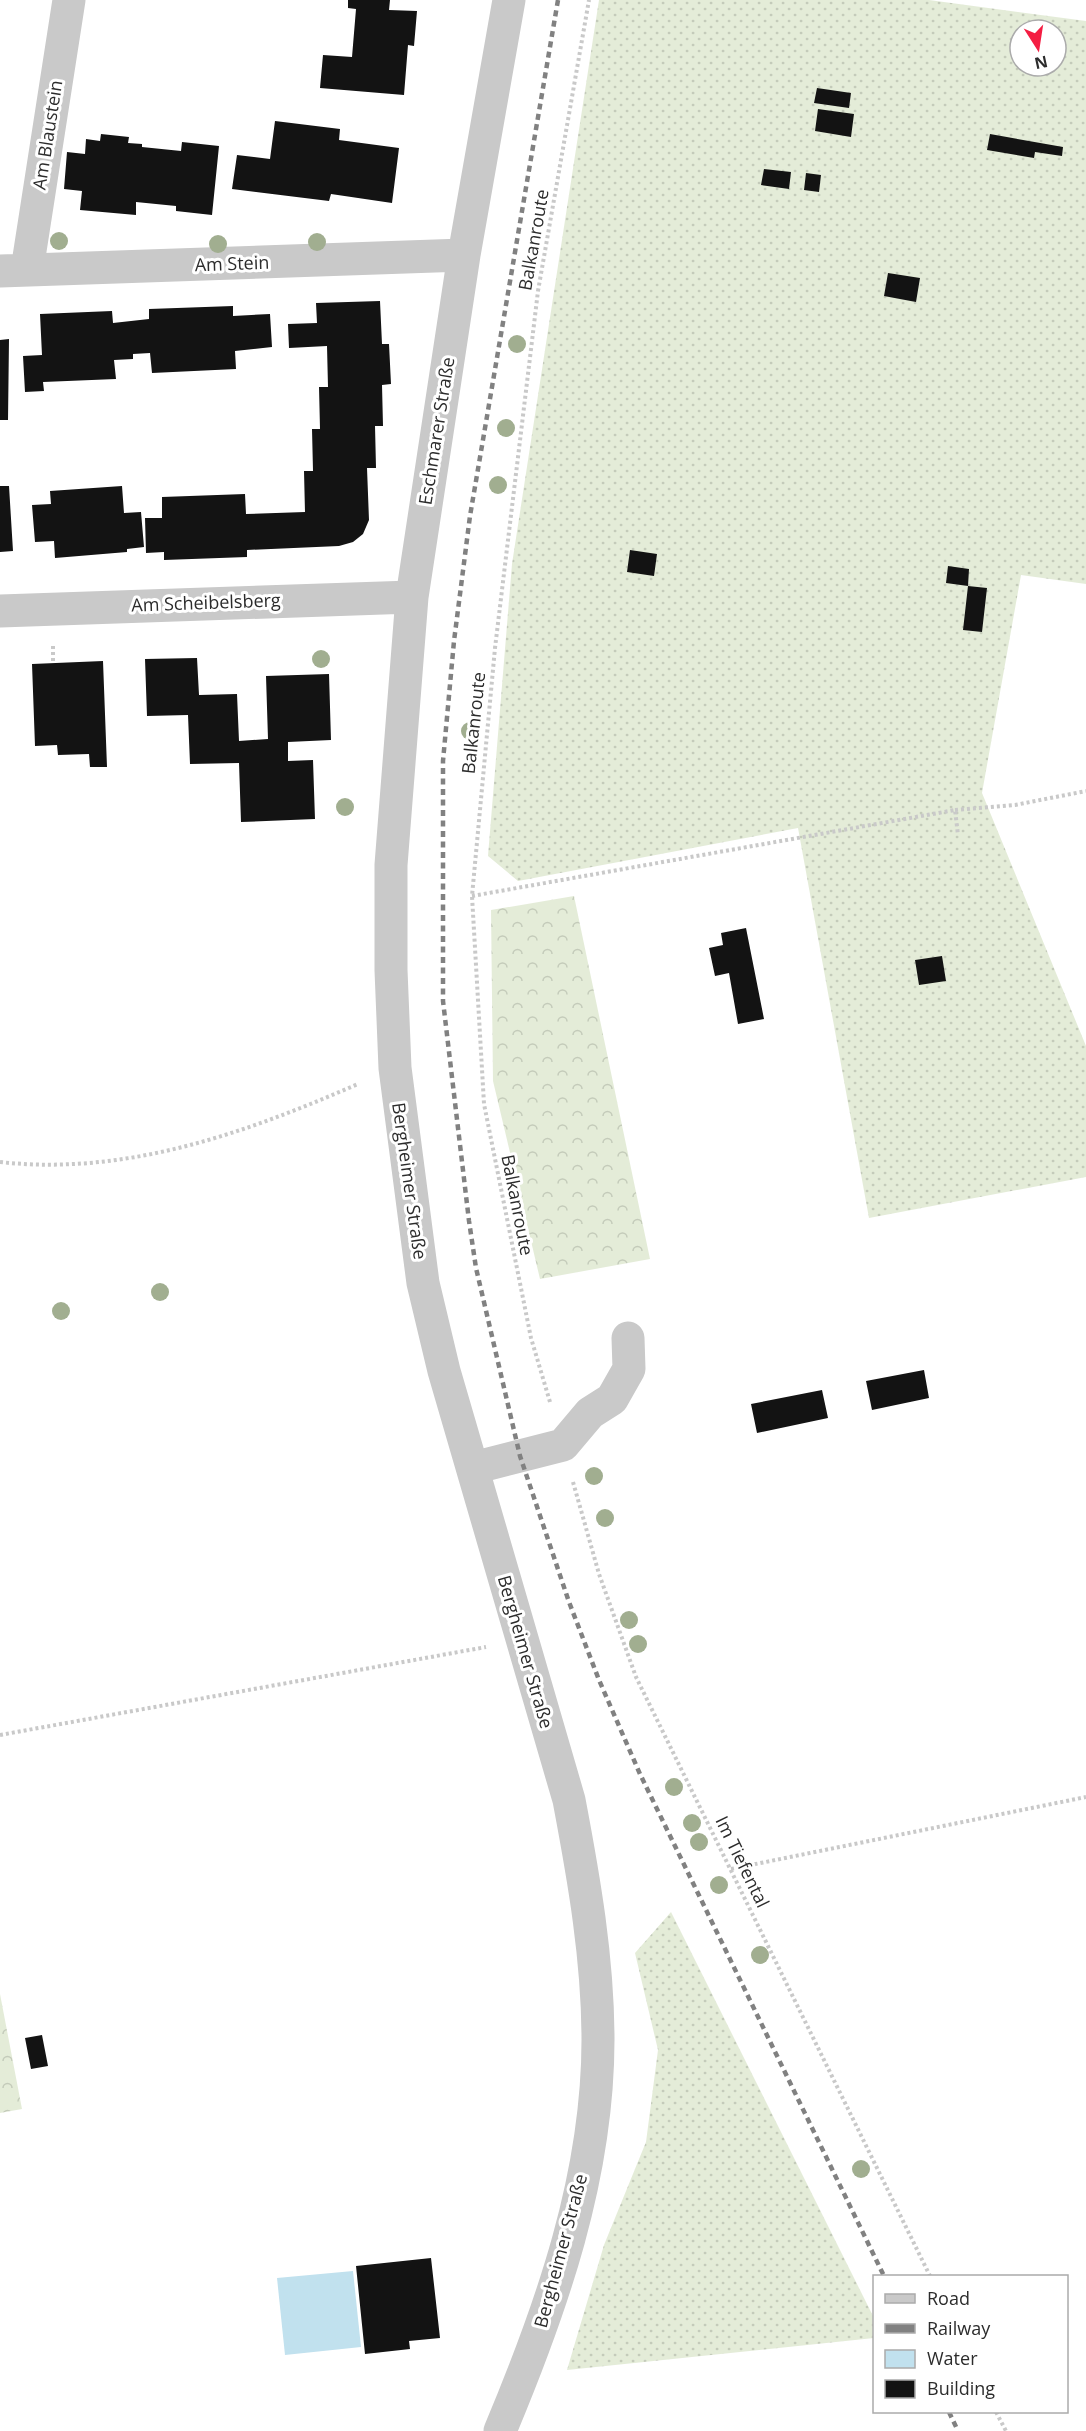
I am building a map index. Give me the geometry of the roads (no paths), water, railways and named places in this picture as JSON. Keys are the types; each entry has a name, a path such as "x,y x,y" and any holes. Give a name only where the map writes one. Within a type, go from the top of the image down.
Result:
{"street":[{"name":"Am Blaustein","path":"14,270 69,0"},
{"name":"Eschmarer Straße","path":"391,865 412,597 464,255 509,0"},
{"name":"Am Stein","path":"14,270 464,255"},
{"name":"Am Scheibelsberg","path":"0,611 412,597"},
{"name":"Bergheimer Straße","path":"391,865 395,1068 408,1185 423,1283 444,1371 568,1800 580,1862 594,1967 598,2041 591,2130 576,2209 552,2297 500,2431"},
{"path":"473,1468 563,1445 590,1413 612,1399 628,1369 628,1338"}],"water":[{"path":"353,2271 361,2347 285,2355 277,2278"}],"railway":[{"path":"558,0 470,516 454,641 443,761 443,1001 469,1221 476,1268 520,1456 569,1602 599,1680 640,1774 884,2275"},
{"path":"949,2413 958,2431"}]}
